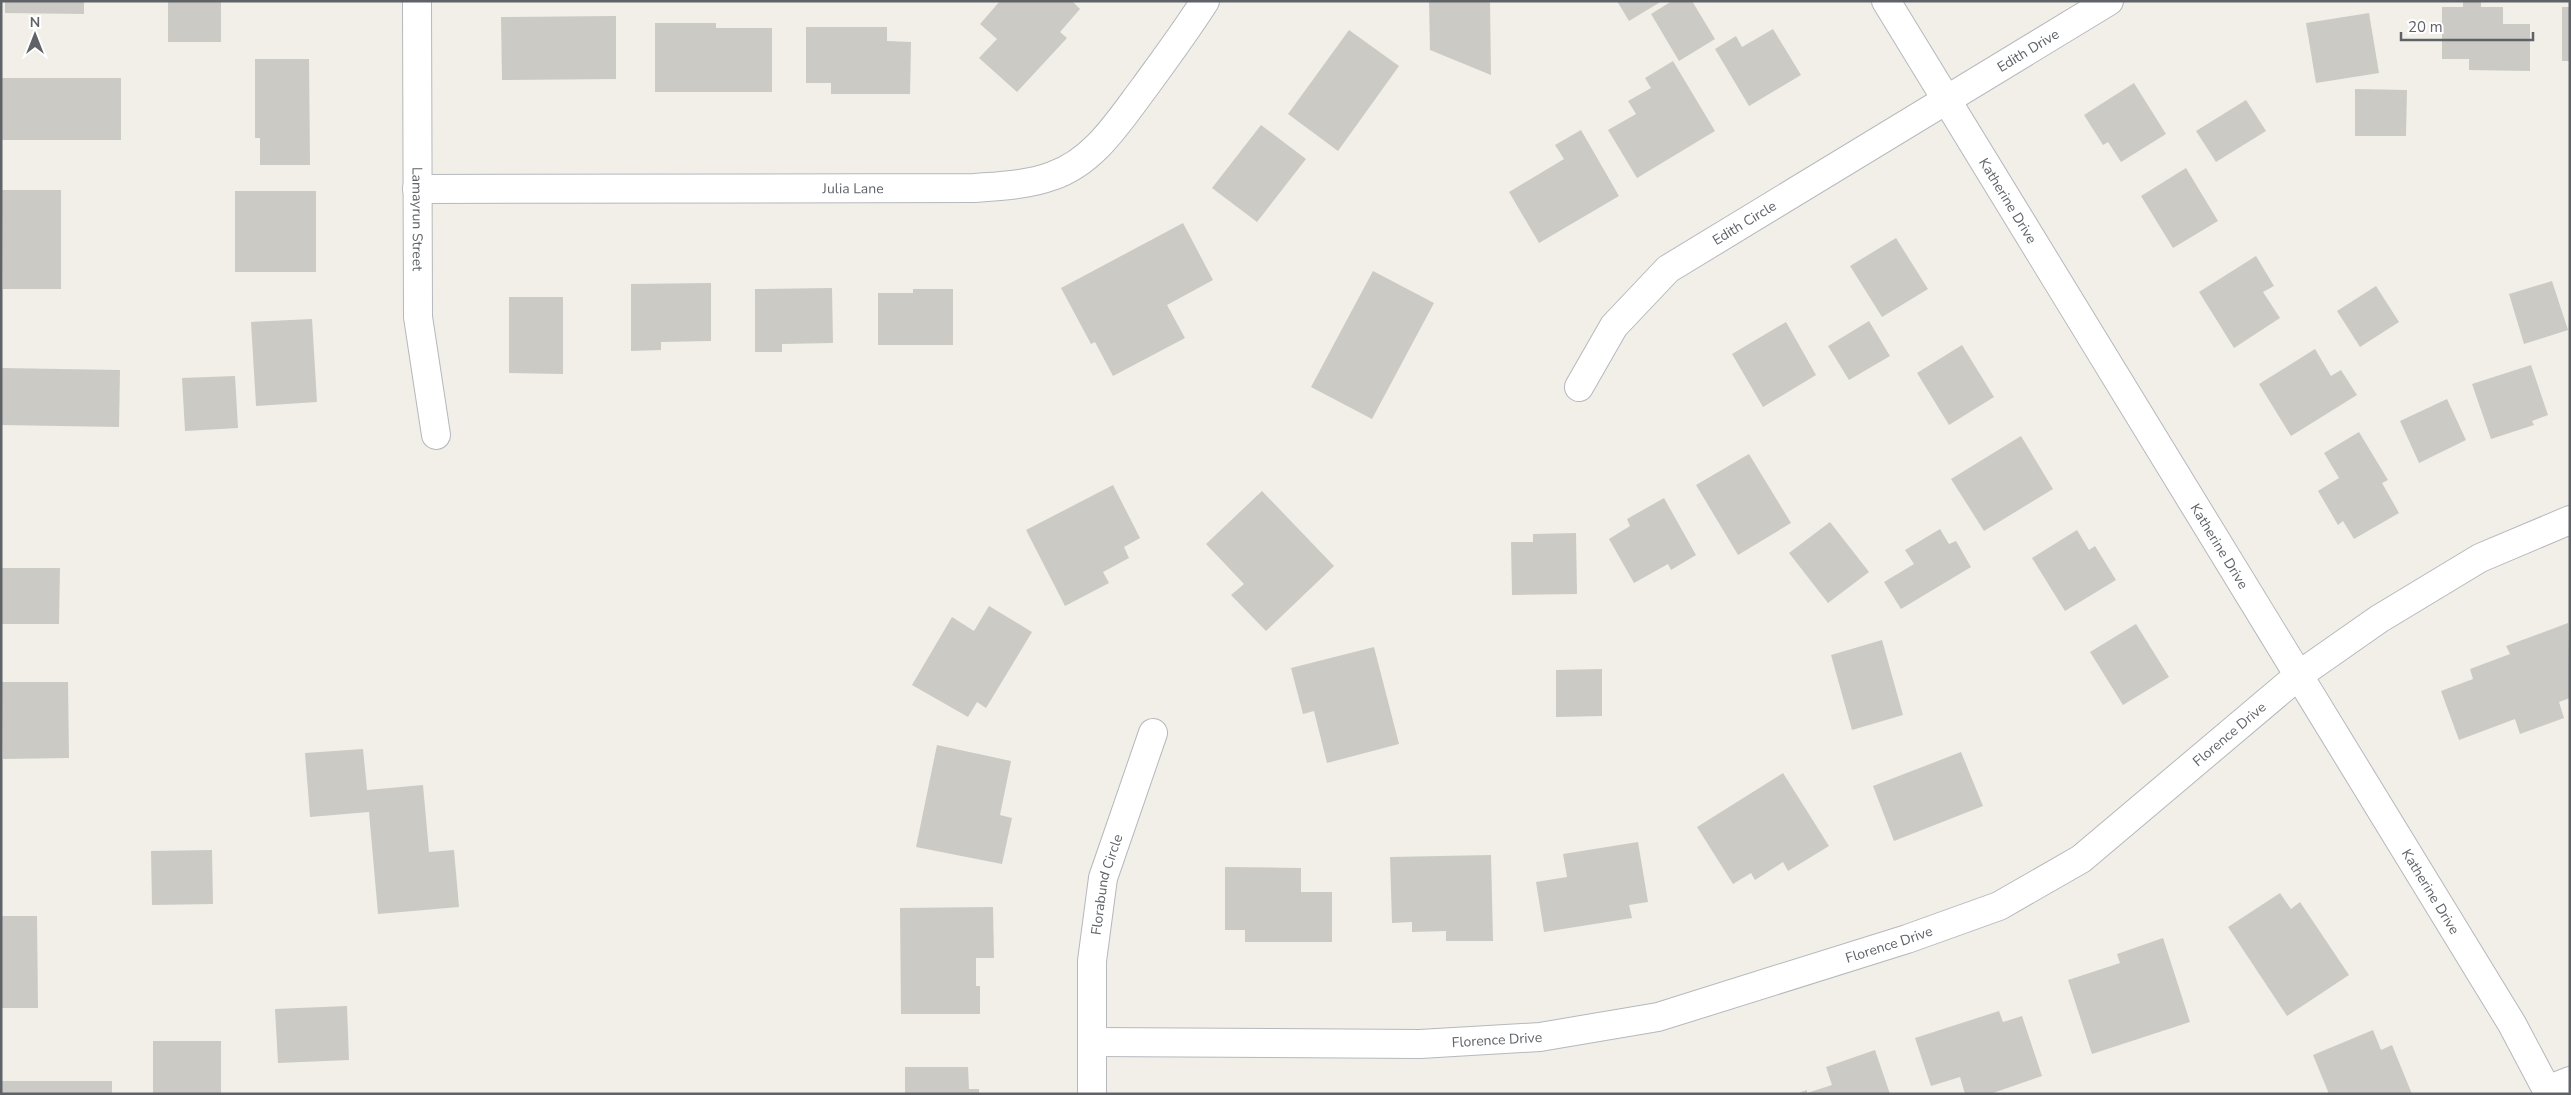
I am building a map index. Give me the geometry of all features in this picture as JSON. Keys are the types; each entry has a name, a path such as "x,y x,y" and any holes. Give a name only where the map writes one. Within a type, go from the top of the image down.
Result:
{"street":[{"name":"Lamayrun Street","path":"417,1 418,317 436,435"},
{"name":"Julia Lane","path":"417,189 974,188 1016,184 1053,176 1083,160 1107,137 1180,39 1205,1"},
{"name":"Katherine Drive","path":"1886,1 2512,1024 2555,1088"},
{"name":"Edith Drive","path":"1948,101 2109,1"},
{"name":"Edith Circle","path":"1579,387 1614,326 1668,269 1948,101"},
{"name":"Florence Drive","path":"1092,1042 1420,1044 1540,1037 1658,1017 1907,939 1999,906 2081,859 2299,675 2380,619 2480,558 2570,520"},
{"name":"Florabund Circle","path":"1092,1094 1092,960 1103,878 1153,733"}],"building":[{"path":"5,1 84,1 84,14 5,13"},
{"path":"168,1 221,1 221,42 168,42"},
{"path":"1000,1 1072,1 1080,9 1060,32 1067,38 1017,92 979,58 997,39 980,24"},
{"path":"1429,1 1490,1 1491,75 1430,50"},
{"path":"1617,1 1662,1 1629,21"},
{"path":"1672,1 1692,1 1715,39 1679,61 1651,14"},
{"path":"2463,1 2481,1 2481,7 2503,7 2503,24 2530,24 2530,71 2469,70 2469,59 2442,59 2442,7 2463,7"},
{"path":"2562,7 2570,7 2570,61 2562,61"},
{"path":"2369,13 2379,73 2316,83 2306,23"},
{"path":"616,16 616,79 502,80 501,17"},
{"path":"655,23 716,23 716,28 772,28 772,92 655,92"},
{"path":"806,27 887,27 887,41 911,42 910,94 831,94 831,83 806,83"},
{"path":"1773,29 1801,75 1749,106 1715,49 1736,36 1742,47"},
{"path":"1349,30 1399,66 1338,151 1288,114"},
{"path":"255,59 309,59 310,165 260,165 260,138 255,138"},
{"path":"1673,61 1715,131 1637,178 1608,130 1636,114 1628,101 1651,88 1645,78"},
{"path":"2,78 121,78 121,140 2,140"},
{"path":"2134,83 2166,134 2121,162 2108,142 2103,145 2084,115"},
{"path":"2355,89 2407,90 2406,136 2355,136"},
{"path":"2246,100 2266,131 2216,162 2196,131"},
{"path":"1261,125 1306,159 1257,222 1212,188"},
{"path":"1581,130 1619,196 1539,243 1509,192 1564,159 1555,145"},
{"path":"2186,168 2218,221 2173,248 2141,196"},
{"path":"2,190 61,190 61,289 3,289"},
{"path":"235,191 316,191 316,272 235,272"},
{"path":"1183,223 1213,280 1167,305 1185,338 1113,376 1095,342 1091,344 1061,288"},
{"path":"1896,238 1928,289 1882,317 1850,266"},
{"path":"2256,256 2274,286 2263,292 2280,318 2234,348 2199,292"},
{"path":"1373,271 1434,303 1372,419 1311,387"},
{"path":"2552,281 2568,330 2524,344 2509,294"},
{"path":"711,283 711,341 661,342 661,350 631,351 631,284"},
{"path":"2376,286 2399,322 2360,347 2337,311"},
{"path":"832,288 833,343 782,344 782,352 755,352 755,289"},
{"path":"913,289 953,289 953,345 878,345 878,293 913,293"},
{"path":"509,297 563,297 563,374 509,373"},
{"path":"312,319 317,402 256,406 251,322"},
{"path":"1869,321 1890,356 1849,380 1828,346"},
{"path":"1786,322 1816,375 1763,407 1732,354"},
{"path":"1962,345 1994,397 1949,425 1917,373"},
{"path":"2315,349 2331,376 2341,370 2357,395 2291,436 2259,384"},
{"path":"2531,365 2548,415 2532,421 2534,425 2491,439 2472,384"},
{"path":"2,368 120,370 119,427 1,425"},
{"path":"235,376 238,428 185,431 182,378"},
{"path":"2447,399 2466,440 2419,463 2400,421"},
{"path":"2359,432 2388,480 2382,483 2399,513 2354,539 2343,521 2338,525 2318,491 2339,478 2324,453"},
{"path":"2021,436 2053,489 1984,531 1951,479"},
{"path":"1749,454 1791,523 1738,555 1696,485"},
{"path":"1113,485 1140,538 1124,547 1129,558 1103,572 1109,583 1065,606 1026,530"},
{"path":"1262,491 1334,566 1266,631 1231,595 1244,584 1206,544"},
{"path":"1664,498 1696,555 1671,570 1668,564 1634,583 1609,539 1630,526 1627,519"},
{"path":"1830,522 1869,572 1828,603 1789,553"},
{"path":"1940,529 1949,544 1956,541 1971,567 1901,609 1884,582 1914,564 1905,550"},
{"path":"2077,530 2089,550 2095,546 2116,580 2065,611 2032,558"},
{"path":"1576,533 1577,594 1512,595 1511,542 1533,542 1533,534"},
{"path":"1,568 60,568 59,624 1,624"},
{"path":"989,606 1032,632 986,708 977,702 968,717 912,685 952,617 974,631"},
{"path":"2568,623 2570,698 2559,702 2564,718 2520,734 2515,719 2459,740 2441,691 2473,679 2470,669 2510,654 2506,646"},
{"path":"2136,624 2169,677 2123,705 2090,652"},
{"path":"1882,640 1903,715 1852,730 1831,655"},
{"path":"1374,647 1399,744 1327,763 1314,711 1303,714 1291,668"},
{"path":"1602,669 1602,716 1556,717 1556,670"},
{"path":"2,682 68,682 69,758 3,759"},
{"path":"937,745 1011,761 1000,815 1012,818 1002,864 916,847"},
{"path":"363,749 367,790 423,785 429,852 454,850 459,907 378,914 369,812 310,817 305,753"},
{"path":"1961,752 1983,806 1894,841 1873,786"},
{"path":"1783,773 1829,846 1788,871 1783,862 1755,880 1751,873 1733,884 1697,827"},
{"path":"1638,842 1648,902 1629,905 1632,918 1544,932 1536,882 1567,877 1563,854"},
{"path":"212,850 213,904 152,905 151,851"},
{"path":"1491,855 1493,941 1446,941 1446,931 1412,932 1412,922 1392,923 1390,857"},
{"path":"1225,867 1301,868 1301,892 1332,892 1332,942 1245,942 1245,930 1225,930"},
{"path":"2280,893 2291,909 2300,902 2349,975 2287,1016 2228,927"},
{"path":"993,907 994,958 976,958 976,986 980,986 980,1014 901,1014 900,908"},
{"path":"1,916 37,916 38,1008 1,1008"},
{"path":"2163,938 2190,1022 2092,1054 2068,980 2120,963 2117,954"},
{"path":"347,1006 349,1060 278,1063 275,1009"},
{"path":"1999,1011 2003,1022 2022,1016 2042,1076 1990,1094 1965,1094 1960,1077 1931,1086 1915,1038"},
{"path":"2373,1030 2381,1050 2392,1045 2412,1094 2329,1094 2313,1055"},
{"path":"153,1041 221,1041 221,1094 153,1094"},
{"path":"1875,1050 1890,1094 1796,1094 1807,1090 1807,1093 1832,1085 1826,1067"},
{"path":"905,1067 968,1067 969,1089 979,1089 979,1094 905,1094"},
{"path":"1,1081 112,1081 112,1094 1,1094"}]}
